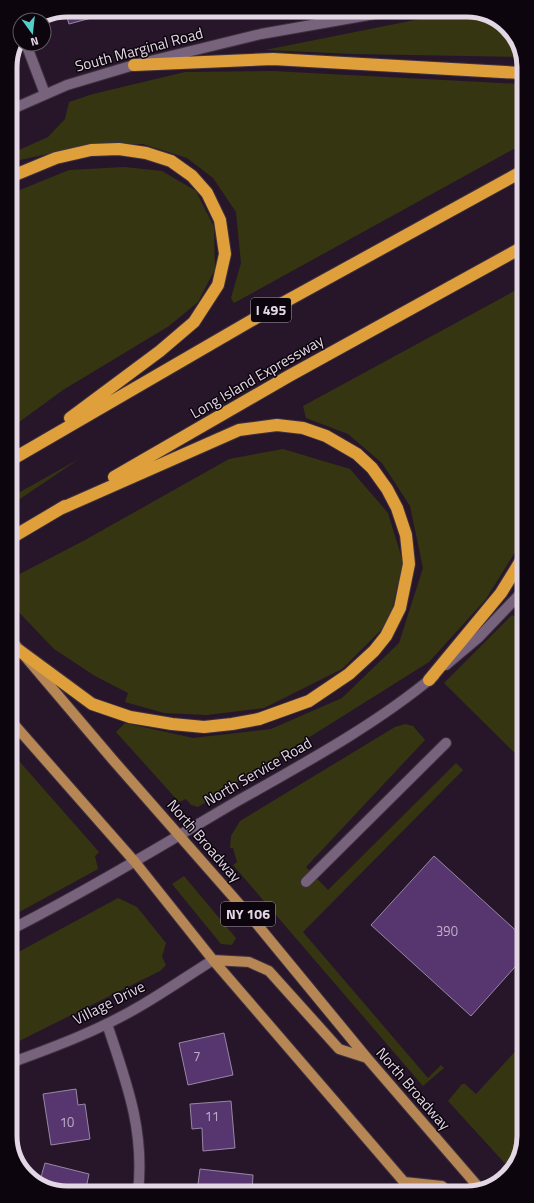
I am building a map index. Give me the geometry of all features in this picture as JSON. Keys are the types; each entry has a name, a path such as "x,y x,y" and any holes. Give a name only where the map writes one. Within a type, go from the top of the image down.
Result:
{"highway":[{"path":"134,65 273,59 517,73"},
{"path":"17,174 56,158 90,150 119,149 146,153 171,161 192,176 207,193 220,220 225,254 218,285 194,322 160,351 24,452"},
{"name":"I 495","path":"17,456 268,311 517,174"},
{"name":"Long Island Expressway","path":"17,534 289,376 517,251"},
{"path":"20,651 92,704 130,717 172,724 204,726 232,724 259,719 309,701 349,674 374,651 386,636 400,608 409,564 406,535 397,508 387,488 372,468 357,454 326,436 304,428 277,425 239,430 60,509"},
{"path":"429,680 501,593 517,567"}],"main road":[{"name":"South Marginal Road","path":"17,107 45,94 87,79 134,65 262,34 358,17"},
{"path":"29,52 45,94"},
{"name":"North Service Road","path":"17,926 135,862 326,750 379,716 429,680 478,638 517,597"},
{"name":"North Broadway","path":"17,647 256,923 367,1058 477,1185"},
{"path":"17,728 135,862 213,960 408,1186"},
{"path":"306,882 446,743"},
{"path":"213,960 249,962 269,971 339,1049 367,1058"},
{"name":"Village Drive","path":"17,1061 56,1046 107,1024 142,1005 213,960"},
{"path":"107,1024 130,1096 137,1124 140,1154 138,1186"},
{"path":"404,1182 442,1186"}],"shaded area":[{"path":"430,17 470,17 483,20 497,27 509,39 516,57 353,54 265,50"},
{"path":"272,71 517,84 517,147 234,303 231,298 241,263 236,212 213,178 187,158 143,144 93,144 17,162 17,151 48,137 65,119 69,102 93,94 185,72"},
{"path":"124,167 162,171 196,191 214,227 215,269 198,302 169,326 63,390 17,424 17,191 69,170"},
{"path":"517,290 517,549 486,599 429,662 198,807 191,805 186,799 179,802 116,732 125,723 193,738 271,729 342,698 399,643 423,568 410,506 382,463 348,434 306,418 303,406"},
{"path":"283,449 350,469 388,513 403,562 389,622 342,669 264,708 207,715 164,713 125,702 128,693 95,676 54,649 17,610 17,575 85,540 229,459"},
{"path":"79,459 17,501 17,494"},
{"path":"512,615 517,618 517,755 444,683"},
{"path":"405,724 413,726 425,740 306,867 328,890 456,763 463,770 303,932 428,1078 441,1065 444,1068 423,1086 233,865 237,862 233,848 230,848 231,836 240,821 395,727"},
{"path":"17,759 99,852 95,856 98,869 17,913"},
{"path":"184,876 236,938 232,945 221,944 172,884"},
{"path":"118,898 137,907 166,943 162,957 166,965 160,971 17,1042 17,953"},
{"path":"517,1050 517,1143 512,1158 507,1166 448,1101 462,1084 465,1084 476,1094"}],"building":[{"path":"67,17 95,17 69,24"},
{"path":"434,856 517,932 517,965 471,1016 371,925"},
{"path":"224,1033 233,1075 188,1085 179,1043"},
{"path":"76,1089 78,1105 85,1104 90,1139 51,1145 43,1094"},
{"path":"231,1101 235,1148 203,1151 202,1128 192,1129 190,1104"},
{"path":"45,1163 89,1174 86,1186 64,1186 48,1182 41,1178"},
{"path":"200,1169 253,1175 252,1186 198,1186"}]}
